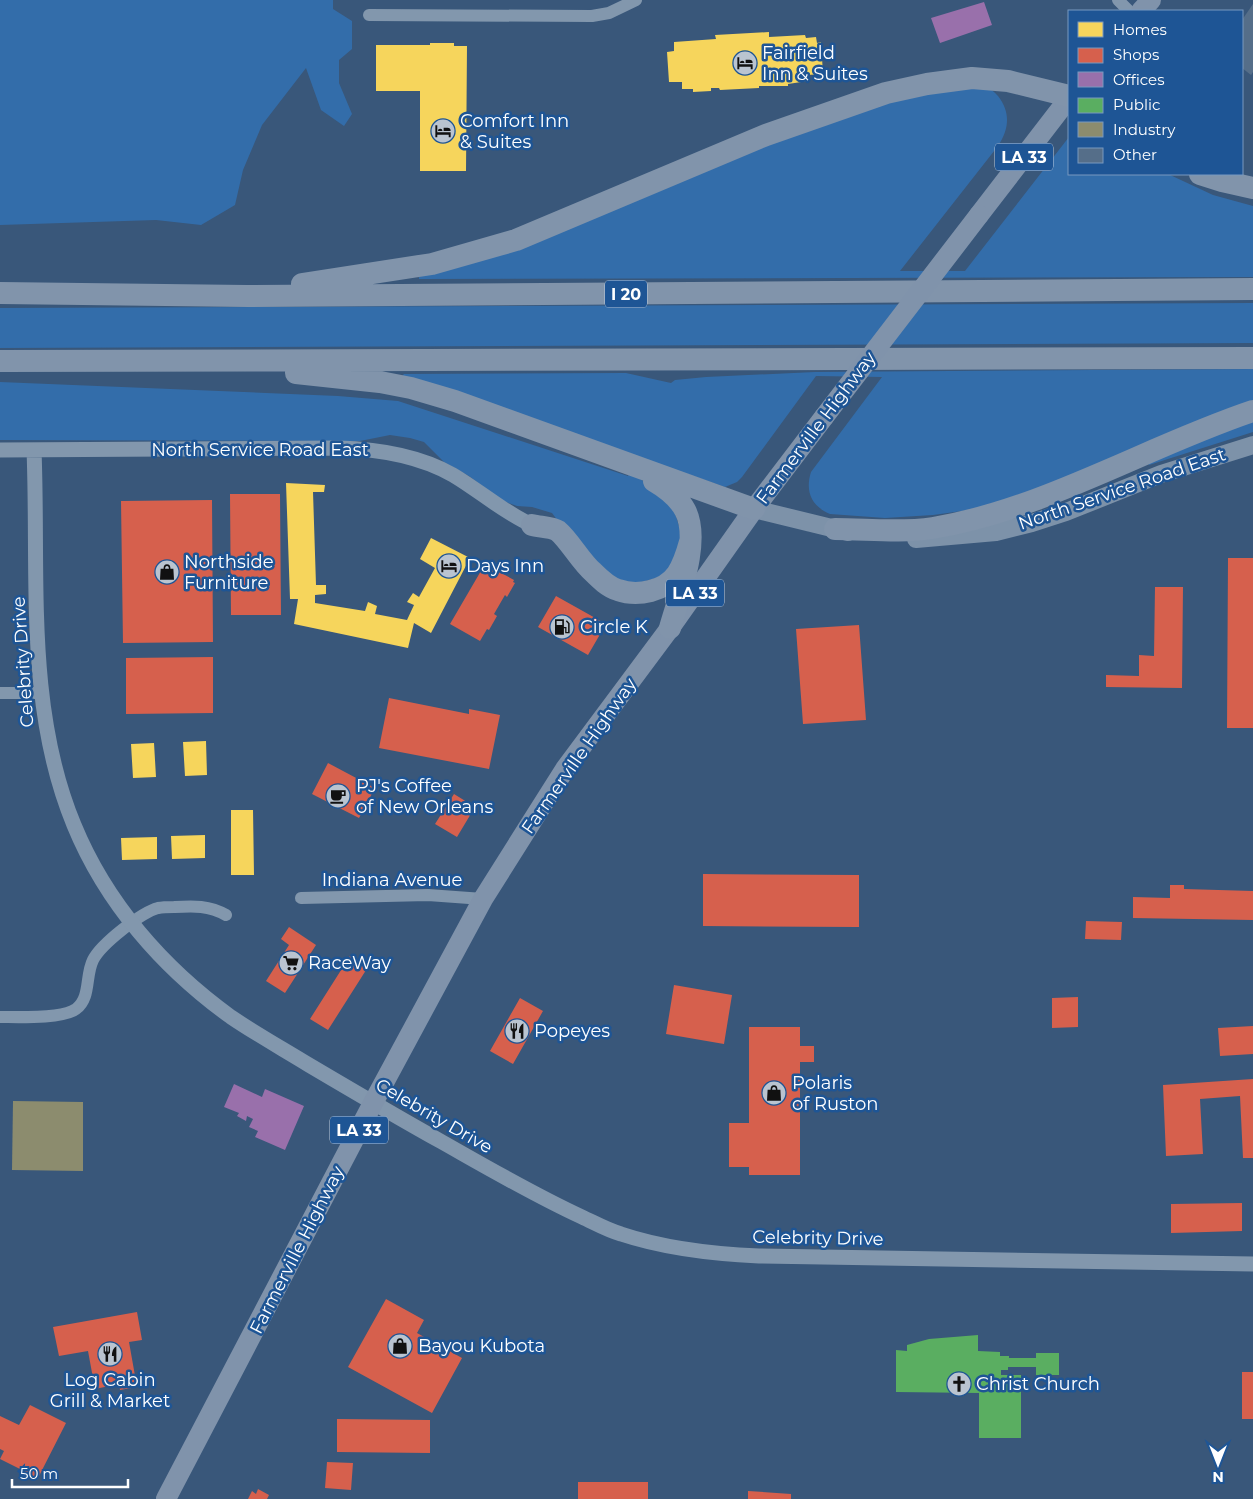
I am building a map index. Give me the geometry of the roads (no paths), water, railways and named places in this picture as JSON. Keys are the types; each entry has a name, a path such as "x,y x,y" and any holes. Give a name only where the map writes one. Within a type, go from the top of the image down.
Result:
{"highway":[{"path":"247,296 311,282 370,275 432,264 516,240 766,135 886,93 926,84 972,78 1008,81 1068,97"},
{"path":"1204,175 1253,188"},
{"name":"I 20","path":"0,293 247,296 1253,289"},
{"path":"0,361 1253,358"},
{"path":"71,361 255,370 380,382 411,388 455,401 754,510"},
{"path":"835,528 900,530 932,528 1000,512 1073,484 1214,424 1253,411"},
{"path":"625,464 662,486 676,497 686,510 690,526 688,563 670,628"},
{"path":"532,525 557,530 591,571 605,584 616,590 627,592 650,591 670,582 684,561 690,542"}],"main road":[{"path":"1142,10 1151,0"},
{"name":"Farmerville Highway","path":"166,1499 373,1103 484,899 565,769 670,628 754,510 1068,98"},
{"name":"North Service Road East","path":"754,510 861,535 929,539 996,532 1066,512 1161,474 1253,445"}],"street":[{"path":"369,15 592,16 609,13 636,0"},
{"path":"1118,0 1128,10"},
{"name":"North Service Road East","path":"0,450 369,449 402,454 426,462 453,475 508,513 532,525"},
{"name":"Celebrity Drive","path":"34,450 40,693 51,756 72,820 99,876 131,924 182,977 231,1017 373,1103 551,1203 620,1234 667,1246 706,1253 759,1256 1253,1264"},
{"path":"0,693 40,693"},
{"name":"Indiana Avenue","path":"301,898 428,895 484,899"},
{"path":"0,1017 50,1016 74,1011 83,1001 93,959 115,935 158,908 209,907 226,915"}],"place":[{"name":"Fairfield Inn & Suites","path":"745,63"},
{"name":"Comfort Inn & Suites","path":"443,131"},
{"name":"Days Inn","path":"449,566"},
{"name":"Northside Furniture","path":"167,572"},
{"name":"Circle K","path":"562,627"},
{"name":"PJ's Coffee of New Orleans","path":"338,796"},
{"name":"RaceWay","path":"291,963"},
{"name":"Popeyes","path":"517,1031"},
{"name":"Polaris of Ruston","path":"774,1093"},
{"name":"Bayou Kubota","path":"400,1346"},
{"name":"Log Cabin Grill & Market","path":"110,1354"},
{"name":"Christ Church","path":"959,1384"}]}
